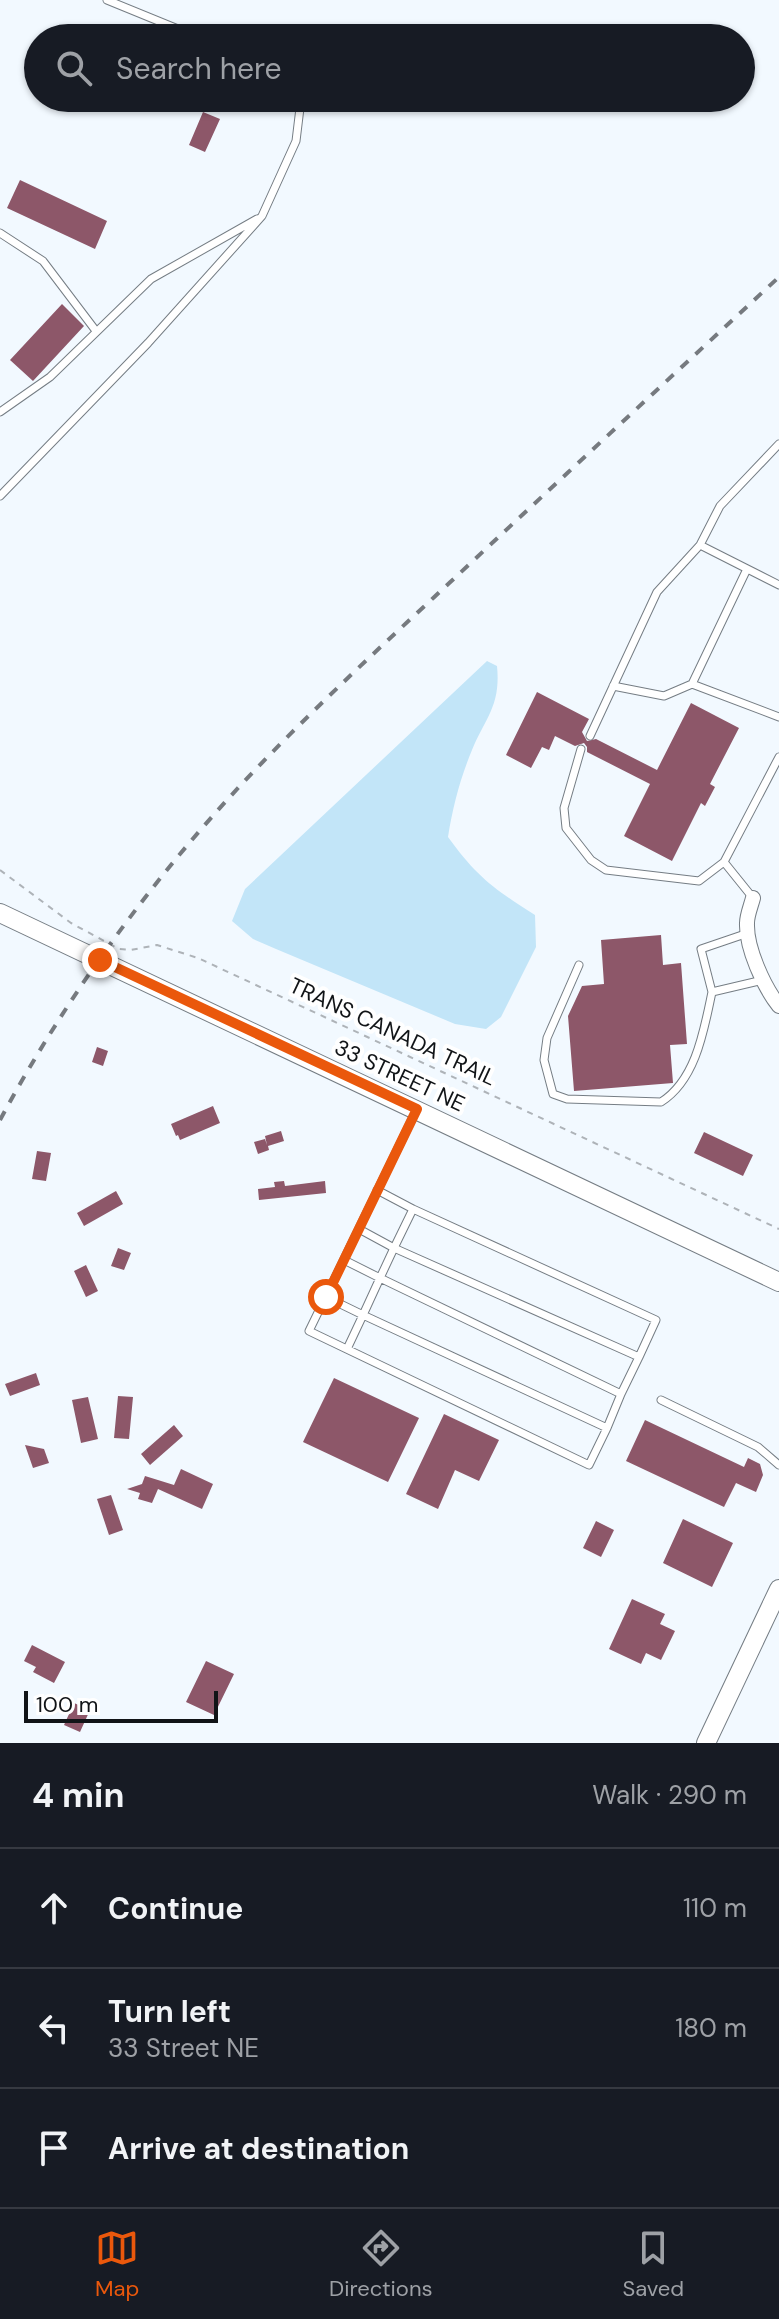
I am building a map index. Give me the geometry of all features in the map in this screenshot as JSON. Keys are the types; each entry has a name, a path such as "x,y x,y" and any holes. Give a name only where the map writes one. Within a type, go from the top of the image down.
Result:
{"street":[{"path":"753,898 747,923 748,933 763,980 779,1006"},
{"name":"33 STREET NE","path":"0,913 779,1282"},
{"path":"706,1743 779,1589"}],"lane":[{"path":"107,0 166,24"},
{"path":"0,496 126,366 262,216 296,141 300,112"},
{"path":"0,412 50,377 151,279 262,216"},
{"path":"0,233 43,261 96,331"},
{"path":"590,736 657,592 700,545 720,506 775,453 779,444"},
{"path":"700,545 779,585"},
{"path":"613,686 664,696 692,684 747,569"},
{"path":"692,684 779,717"},
{"path":"581,749 564,808 566,828 591,860 606,870 699,881 724,862 779,757"},
{"path":"724,862 753,898"},
{"path":"579,965 547,1038 544,1060 553,1094 567,1099 661,1102 673,1095 685,1076 702,1035 712,992 701,949 748,933"},
{"path":"712,992 763,980"},
{"path":"377,1190 656,1320 589,1465 309,1331 377,1190 417,1109"},
{"path":"347,1349 413,1209"},
{"path":"359,1229 394,1248 639,1357"},
{"path":"344,1260 621,1394"},
{"path":"326,1297 607,1428"},
{"path":"661,1400 758,1447 779,1465"}],"path":[{"name":"TRANS CANADA TRAIL","path":"0,870 71,923 119,949 157,945 198,958 779,1229"}],"water":[{"path":"487,661 497,666 497,692 464,771 448,837 487,881 535,915 536,947 501,1017 486,1029 455,1024 276,949 253,939 232,921 245,889"}],"building":[{"path":"203,112 220,119 205,152 189,145"},
{"path":"20,180 107,221 95,249 7,208"},
{"path":"62,304 84,326 33,381 10,360"},
{"path":"537,692 589,719 582,732 587,741 596,739 657,770 691,703 739,728 710,784 715,787 705,806 701,803 672,861 624,836 650,784 587,752 584,743 575,746 555,736 549,750 542,747 531,768 506,755"},
{"path":"661,935 663,965 681,963 687,1044 670,1045 673,1083 574,1091 568,1016 582,986 604,984 601,940"},
{"path":"97,1047 108,1051 103,1066 92,1062"},
{"path":"213,1106 220,1123 180,1140 176,1136 171,1124"},
{"path":"281,1131 284,1141 268,1146 269,1150 258,1154 254,1142 265,1139 267,1145 265,1136"},
{"path":"704,1132 753,1155 743,1176 694,1153"},
{"path":"37,1151 51,1153 46,1181 32,1179"},
{"path":"284,1181 285,1186 325,1181 326,1193 259,1200 258,1189 275,1187 274,1182"},
{"path":"116,1191 123,1204 84,1226 77,1213"},
{"path":"118,1248 131,1253 124,1270 111,1266"},
{"path":"86,1265 98,1291 86,1297 74,1271"},
{"path":"36,1373 40,1385 10,1396 5,1384"},
{"path":"334,1378 419,1418 388,1482 303,1442"},
{"path":"118,1396 133,1397 129,1439 114,1438"},
{"path":"88,1397 98,1439 81,1443 72,1400"},
{"path":"444,1414 499,1440 479,1481 455,1470 438,1509 406,1494"},
{"path":"645,1420 744,1467 748,1458 760,1464 763,1475 756,1492 736,1483 724,1507 626,1461"},
{"path":"174,1425 183,1436 150,1465 141,1454"},
{"path":"25,1445 44,1449 49,1463 33,1468"},
{"path":"181,1469 213,1484 202,1509 158,1489 152,1503 138,1499 140,1493 127,1489 142,1484 145,1476 174,1485"},
{"path":"111,1495 123,1530 109,1535 97,1499"},
{"path":"683,1519 733,1543 712,1587 663,1563"},
{"path":"596,1521 614,1530 601,1557 583,1548"},
{"path":"632,1599 665,1614 660,1624 675,1631 661,1660 646,1653 641,1664 609,1649"},
{"path":"32,1645 65,1662 54,1683 33,1672 36,1667 24,1661"},
{"path":"206,1661 234,1674 214,1715 186,1702"},
{"path":"74,1703 90,1710 80,1732 64,1725"}],"railway":[{"path":"0,1120 51,1032 109,946 171,864 239,787 376,652 779,277"}],"route":[{"path":"100,960 417,1109 326,1297"}]}
